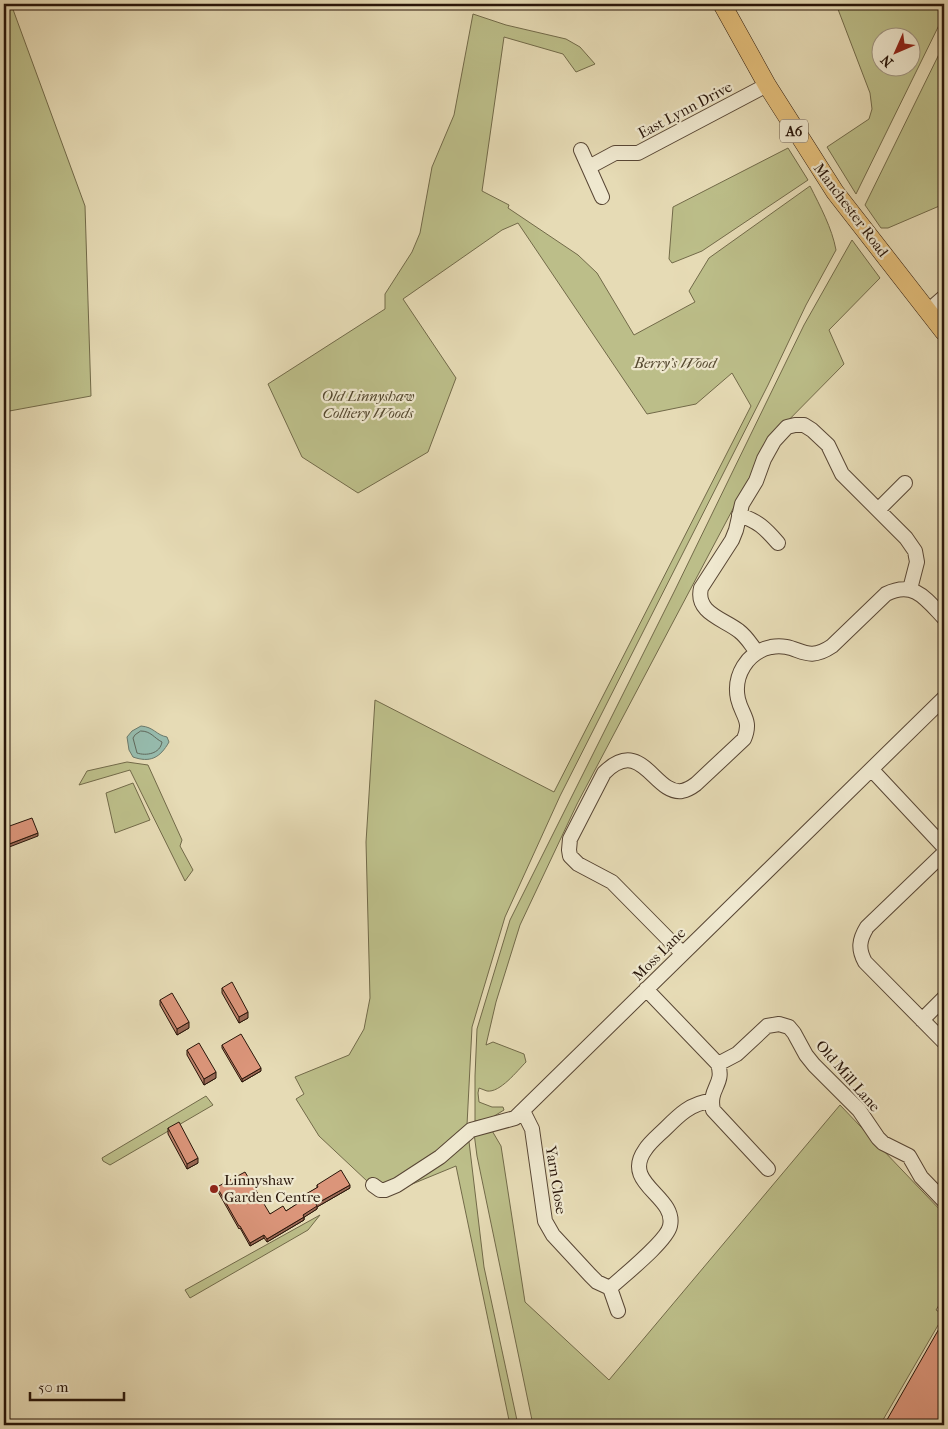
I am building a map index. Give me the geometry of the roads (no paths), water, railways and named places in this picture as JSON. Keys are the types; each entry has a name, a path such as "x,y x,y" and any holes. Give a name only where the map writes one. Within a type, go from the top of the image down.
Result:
{"main road":[{"name":"Manchester Road","path":"722,4 767,86 809,154 944,332"}],"street":[{"name":"East Lynn Drive","path":"589,167 615,153 638,153 767,86"},
{"path":"581,150 602,198"},
{"path":"928,311 944,297"},
{"path":"757,652 745,636 703,606 700,600 701,588 732,540 742,504 756,481 764,459 774,441 787,427 804,425 812,430 828,445 842,474 906,538 915,551 917,562 910,590"},
{"path":"878,510 905,483"},
{"path":"739,515 752,519 762,525 778,542"},
{"path":"682,953 612,882 578,864 570,856 570,839 601,777 614,765 627,761 641,764 668,788 682,791 696,784 744,739 748,729 747,720 739,700 737,686 746,662 757,652 770,647 786,646 813,655 823,653 886,594 895,589 905,588 916,591 944,618"},
{"name":"Moss Lane","path":"373,1185 380,1190 385,1190 397,1185 440,1157 471,1130 515,1118 540,1091 944,698"},
{"path":"872,770 944,847"},
{"path":"944,853 868,927 862,936 860,945 861,954 865,962 944,1042"},
{"path":"646,989 718,1064 720,1077 712,1094 713,1110 758,1166"},
{"path":"922,1020 944,998"},
{"name":"Old Mill Lane","path":"718,1064 737,1054 767,1026 778,1024 789,1027 814,1065 859,1110 878,1138 883,1143 909,1156 921,1177 944,1201"},
{"path":"618,1311 610,1288 662,1240 670,1229 672,1218 666,1206 644,1182 639,1171 640,1159 645,1149 680,1114 689,1107 703,1102 711,1102"},
{"name":"Yarn Close","path":"523,1111 532,1129 545,1221 553,1235 594,1279 610,1288"}],"water":[{"path":"141,726 167,737 169,742 166,747 154,758 139,759 133,757 129,750 127,737 132,731"}],"place":[{"name":"Linnyshaw Garden Centre","path":"214,1189"}],"park label":[{"name":"Berry's Wood","path":"675,363"},
{"name":"Old Linnyshaw Colliery Woods","path":"368,404"}]}
